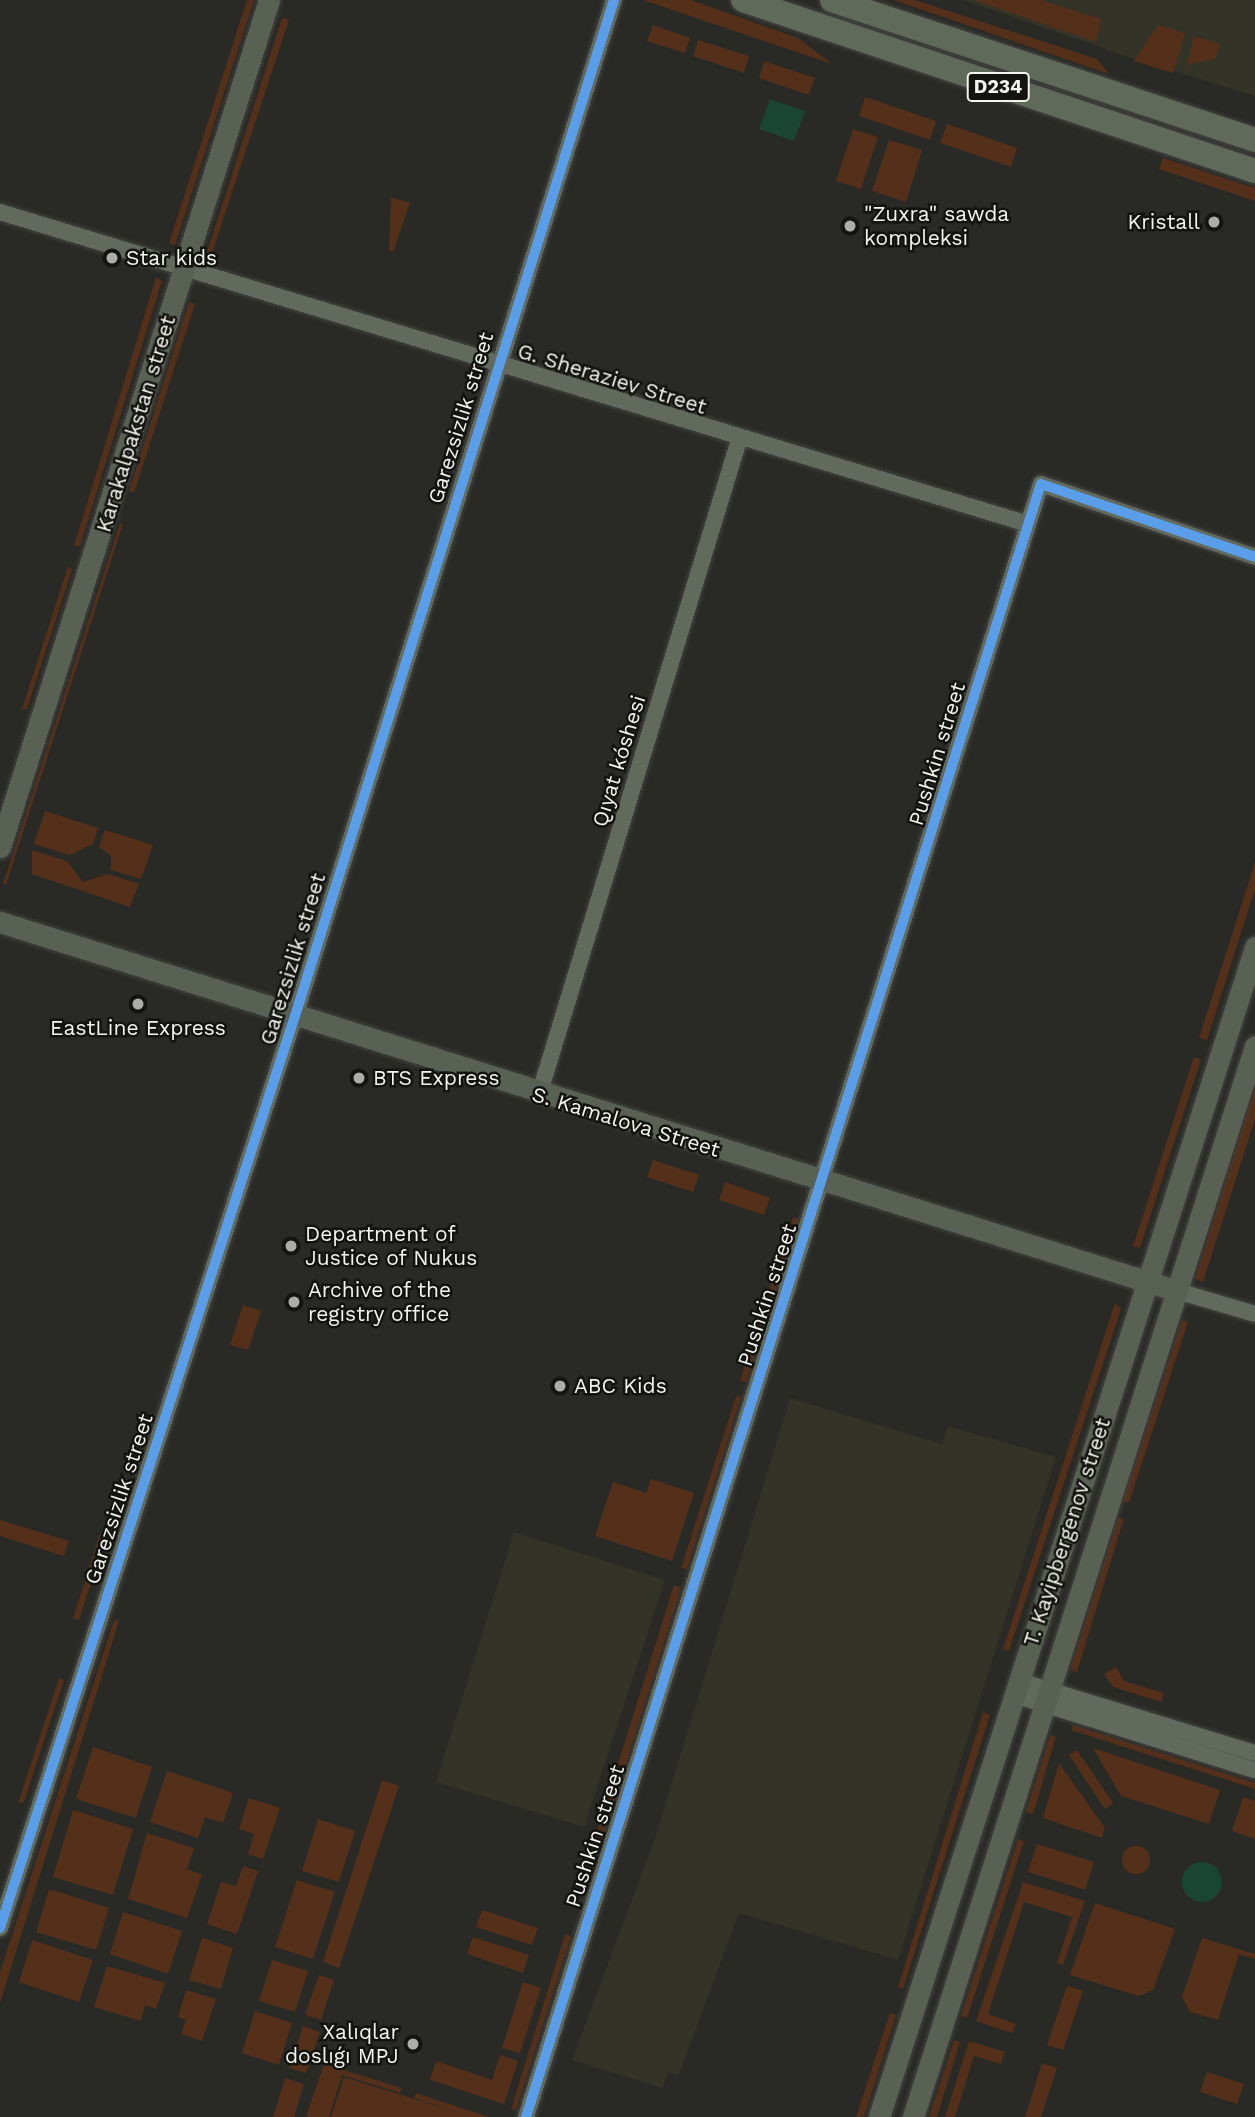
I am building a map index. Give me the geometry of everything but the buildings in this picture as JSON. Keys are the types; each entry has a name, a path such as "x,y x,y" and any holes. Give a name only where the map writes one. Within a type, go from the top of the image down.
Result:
{"main road":[{"name":"Karakalpakstan street","path":"0,847 269,0"},
{"name":"D234","path":"743,0 1255,171"},
{"name":"D234","path":"832,0 1020,65 1255,140"},
{"path":"1012,92 1020,65"},
{"name":"S. Kamalova Street","path":"0,922 539,1095 1174,1290"},
{"name":"T. Kayipbergenov street","path":"879,2117 1255,947"},
{"name":"T. Kayipbergenov street","path":"913,2117 1174,1290 1255,1046"}],"street":[{"name":"Garezsizlik street","path":"0,1927 295,1016 614,0"},
{"name":"G. Sheraziev Street","path":"0,212 740,440 1028,524"},
{"name":"Qıyat kóshesi","path":"539,1095 740,440"},
{"name":"Pushkin street","path":"526,2117 823,1183 1041,484 1255,557"},
{"name":"S. Kamalova Street","path":"1174,1290 1255,1314"},
{"path":"1017,1688 1255,1753"},
{"path":"1047,1697 1255,1770"}],"shaded area":[{"path":"247,0 254,0 175,245 169,243"},
{"path":"643,0 691,0 798,38 832,64"},
{"path":"893,0 915,0 1097,59 1109,74"},
{"path":"963,0 1255,0 1255,96 1106,50 1110,39 1106,49"},
{"path":"973,0 1041,0 1101,19 1096,42"},
{"path":"282,18 289,20 211,256 206,255"},
{"path":"653,25 690,38 685,53 647,41"},
{"path":"1158,25 1185,33 1173,73 1134,61"},
{"path":"1194,36 1220,44 1215,59 1189,64 1184,76"},
{"path":"698,40 749,56 744,73 693,56"},
{"path":"764,61 815,78 809,95 759,78"},
{"path":"865,97 936,121 930,140 859,116"},
{"path":"770,99 805,111 794,141 759,129"},
{"path":"947,124 1017,148 1011,167 940,143"},
{"path":"853,129 878,137 861,189 836,181"},
{"path":"889,140 922,150 906,202 872,191"},
{"path":"1163,158 1255,188 1255,201 1159,169"},
{"path":"391,197 410,203 393,252 389,251"},
{"path":"156,277 162,281 80,546 74,546"},
{"path":"189,302 195,304 134,493 129,491"},
{"path":"120,523 123,524 6,885 3,884"},
{"path":"68,566 72,570 27,709 22,709"},
{"path":"45,811 98,828 93,844 70,855 34,844"},
{"path":"105,830 153,845 141,879 111,870 111,856 99,847"},
{"path":"32,850 67,861 83,882 108,874 139,884 130,907 32,874"},
{"path":"1255,862 1255,889 1207,1040 1199,1038"},
{"path":"1194,1057 1201,1060 1140,1248 1133,1246"},
{"path":"1255,1088 1255,1119 1203,1282 1195,1279"},
{"path":"653,1160 699,1175 693,1192 647,1177"},
{"path":"725,1182 770,1198 764,1215 719,1200"},
{"path":"793,1217 799,1219 746,1382 740,1381"},
{"path":"1115,1303 1121,1309 1009,1651 1003,1649"},
{"path":"243,1305 261,1311 248,1350 230,1345"},
{"path":"1182,1320 1188,1322 1129,1503 1123,1501"},
{"path":"736,1396 741,1397 687,1569 681,1568"},
{"path":"790,1398 942,1444 948,1426 1056,1457 898,1960 739,1913 679,2075 668,2072 663,2088 572,2060 655,1838"},
{"path":"651,1479 694,1493 672,1561 595,1536 613,1482 646,1493"},
{"path":"1118,1518 1124,1519 1077,1672 1070,1670"},
{"path":"0,1520 69,1541 64,1556 0,1536"},
{"path":"514,1532 665,1580 584,1827 436,1782"},
{"path":"100,1534 106,1536 79,1620 73,1618"},
{"path":"674,1585 681,1588 600,1846 593,1844"},
{"path":"114,1620 119,1621 0,2003 0,1972"},
{"path":"1116,1667 1124,1681 1164,1693 1161,1702 1113,1687 1104,1674"},
{"path":"59,1678 64,1680 24,1802 18,1803"},
{"path":"983,1712 990,1715 903,1989 898,1987"},
{"path":"1073,1725 1255,1783 1255,1789 1071,1730"},
{"path":"1050,1735 1056,1737 1033,1814 1026,1812"},
{"path":"93,1747 152,1767 136,1818 76,1799"},
{"path":"1093,1748 1220,1790 1209,1824 1121,1796"},
{"path":"1077,1750 1113,1803 1105,1809 1069,1755"},
{"path":"1059,1763 1105,1828 1102,1838 1043,1818"},
{"path":"167,1771 233,1793 223,1823 205,1817 198,1838 150,1822"},
{"path":"382,1780 399,1786 339,1968 323,1962"},
{"path":"1243,1797 1255,1801 1255,1839 1232,1831"},
{"path":"249,1798 280,1808 263,1859 248,1854 254,1834 239,1829"},
{"path":"73,1810 133,1829 113,1895 53,1877"},
{"path":"318,1819 355,1831 339,1882 302,1871"},
{"path":"147,1833 194,1848 187,1869 202,1875 187,1918 128,1899"},
{"path":"1018,1839 1024,1841 967,2018 961,2016"},
{"path":"1037,1844 1094,1862 1085,1890 1028,1872"},
{"path":"1136,1846 1146,1850 1150,1860 1146,1870 1136,1874 1126,1870 1122,1860 1126,1850"},
{"path":"1202,1862 1210,1863 1216,1868 1221,1874 1221,1890 1216,1896 1210,1901 1202,1902 1194,1901 1188,1896 1183,1890 1182,1882 1183,1874 1188,1868 1194,1863"},
{"path":"243,1866 258,1871 237,1934 207,1924 221,1882 236,1886"},
{"path":"297,1880 335,1892 313,1959 275,1947"},
{"path":"1023,1882 1085,1901 1063,1965 1057,1963 1072,1917 1024,1902 988,2014 1016,2024 1012,2033 976,2021"},
{"path":"49,1889 109,1908 96,1950 36,1932"},
{"path":"1095,1903 1175,1929 1153,1990 1139,1996 1070,1975"},
{"path":"482,1910 538,1928 532,1945 476,1927"},
{"path":"123,1912 182,1931 168,1974 110,1954"},
{"path":"565,1934 571,1936 516,2110 511,2109"},
{"path":"473,1937 529,1955 523,1973 467,1954"},
{"path":"202,1938 233,1948 221,1989 189,1980"},
{"path":"1202,1938 1255,1954 1255,1959 1239,1954 1218,2020 1190,2012 1182,1997"},
{"path":"32,1940 93,1960 79,2002 19,1982"},
{"path":"272,1960 308,1971 295,2012 259,2001"},
{"path":"107,1966 165,1983 156,2009 145,2005 141,2021 94,2007"},
{"path":"319,1975 334,1980 321,2020 305,2015"},
{"path":"523,1982 541,1988 520,2053 502,2048"},
{"path":"1067,1986 1083,1991 1063,2050 1047,2045"},
{"path":"186,1990 216,1999 202,2041 181,2034 186,2020 178,2017"},
{"path":"255,2011 292,2023 279,2065 242,2053"},
{"path":"890,2013 896,2015 864,2117 856,2117"},
{"path":"303,2026 320,2032 306,2073 289,2068"},
{"path":"954,2040 960,2042 937,2117 929,2117"},
{"path":"969,2041 1005,2052 1001,2064 974,2056 955,2117 945,2117"},
{"path":"500,2055 518,2061 504,2104 430,2080 436,2061 492,2080"},
{"path":"1042,2063 1057,2068 1041,2117 1025,2117"},
{"path":"324,2064 402,2088 400,2093 342,2075 329,2117 306,2117"},
{"path":"1207,2072 1244,2084 1237,2104 1200,2092"},
{"path":"344,2077 459,2113 414,2098 416,2093 489,2117 331,2117"},
{"path":"285,2078 304,2084 294,2117 273,2117"}],"cycle path":[{"path":"0,1928 295,1016 614,0"},
{"path":"526,2117 1041,484 1255,557"}],"place":[{"name":"Kristall","path":"1214,222"},
{"name":"\"Zuxra\" sawda kompleksi","path":"850,226"},
{"name":"Star kids","path":"112,258"},
{"name":"EastLine Express","path":"138,1004"},
{"name":"BTS Express","path":"359,1078"},
{"name":"Department of Justice of Nukus","path":"291,1246"},
{"name":"Archive of the registry office","path":"294,1302"},
{"name":"ABC Kids","path":"560,1386"},
{"name":"Xalıqlar doslıǵı MPJ","path":"413,2044"}]}
